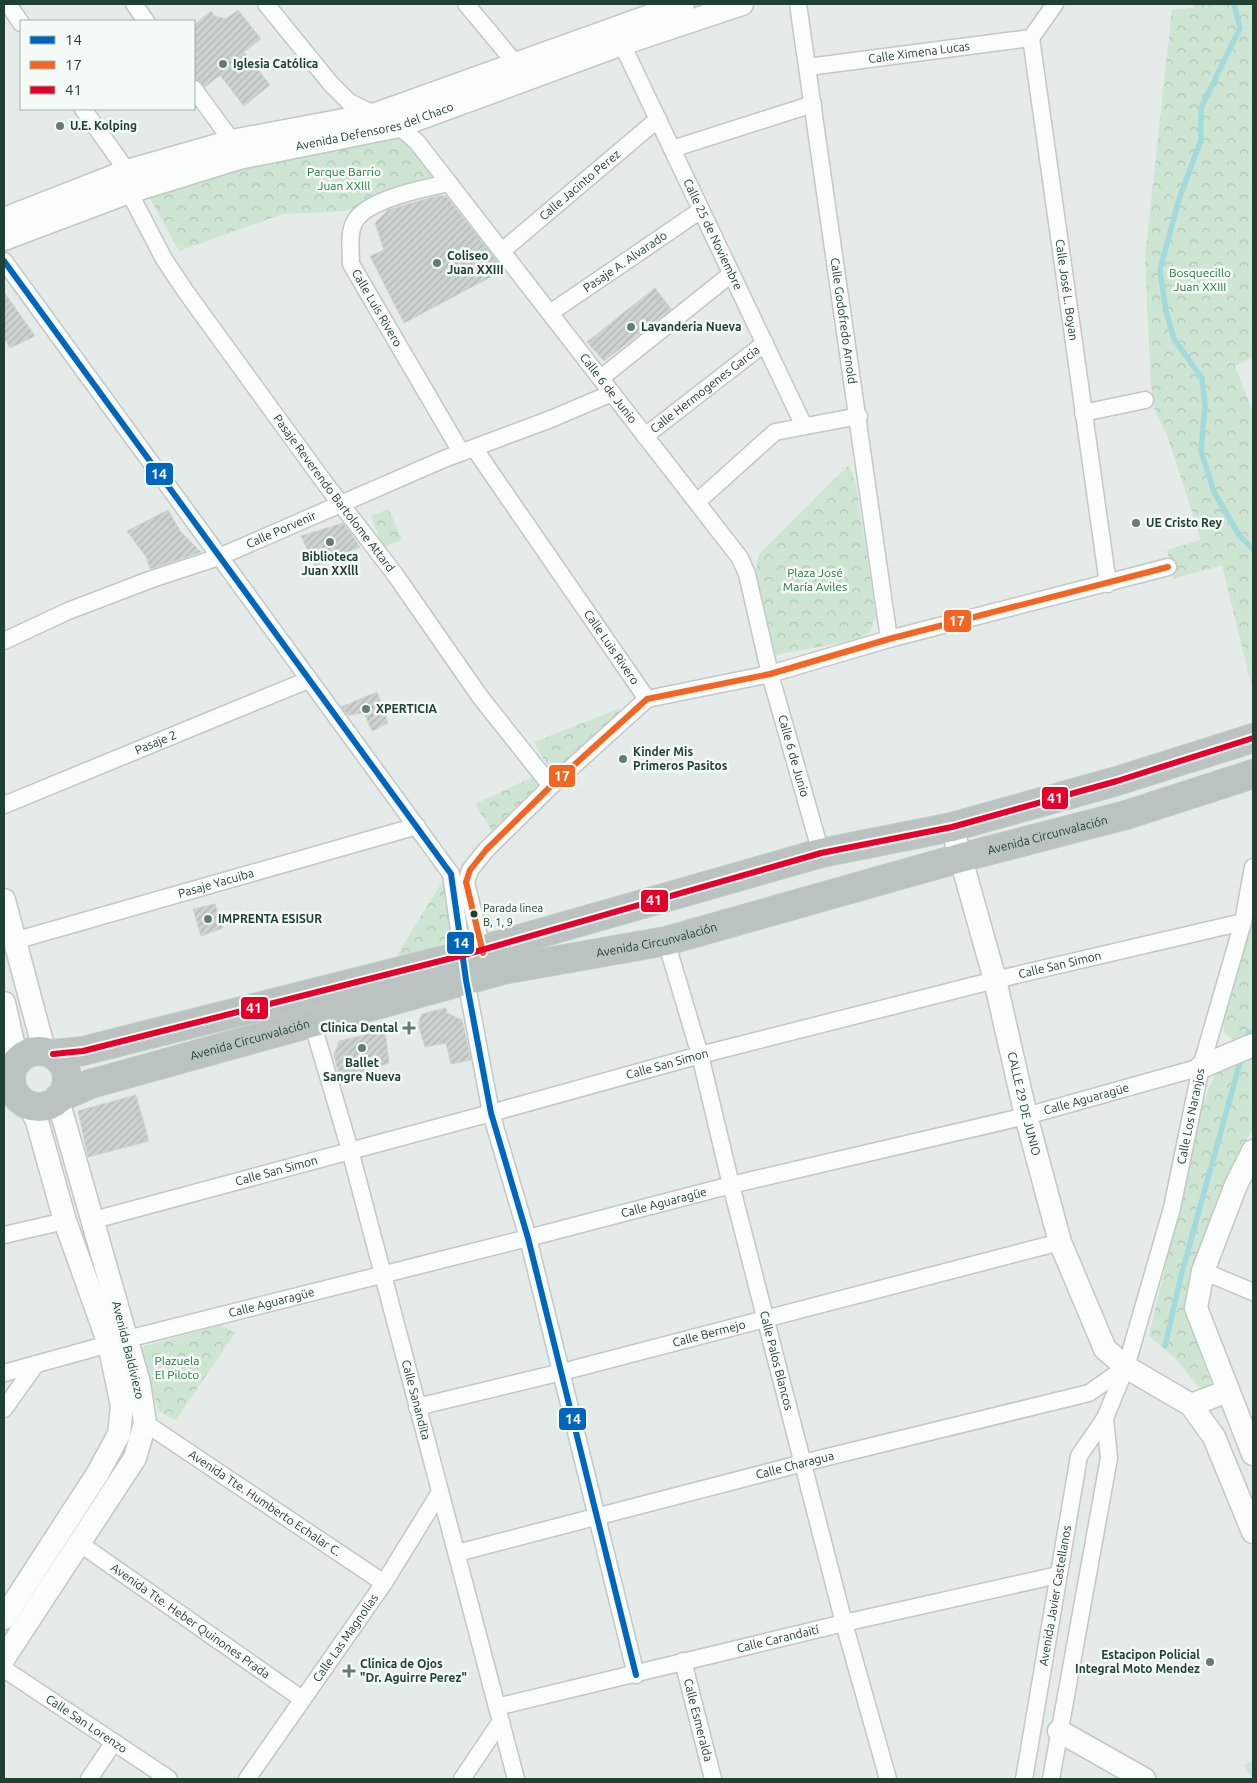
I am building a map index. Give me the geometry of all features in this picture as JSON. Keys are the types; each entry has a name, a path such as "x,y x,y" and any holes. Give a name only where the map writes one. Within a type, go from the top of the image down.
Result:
{"highway":[{"name":"Avenida Circunvalación","path":"58,1099 90,1084 312,1022 475,964 821,853 952,827 1117,781 1253,738"},
{"name":"Avenida Circunvalación","path":"48,1052 83,1051 475,964 666,941 960,858 1126,814 1253,774"},
{"path":"32,1051 48,1052 60,1060 66,1069 67,1080 65,1090 58,1099 44,1106 20,1105 11,1086 12,1064 32,1051"}],"street":[{"path":"8,4 20,22"},
{"path":"134,4 145,20"},
{"path":"268,7 286,4"},
{"path":"466,4 516,64"},
{"name":"Avenida Defensores del Chaco","path":"4,239 128,182 232,141 376,114 683,4"},
{"name":"Avenida Defensores del Chaco","path":"4,219 128,182 399,126 622,44 742,4"},
{"name":"Calle Godofredo Arnold","path":"798,4 859,416 889,639"},
{"path":"1031,38 1054,4"},
{"name":"Calle 6 de Junio","path":"268,7 331,84 349,102 399,126 416,142 740,558 747,574 770,674 821,853"},
{"name":"Calle Ximena Lucas","path":"808,67 1031,38"},
{"name":"Calle José L. Boyan","path":"1031,38 1108,584"},
{"name":"Calle 25 de Noviembre","path":"622,44 804,426"},
{"path":"195,90 232,141"},
{"path":"672,149 814,104"},
{"name":"Pasaje Reverendo Bartolome Attard","path":"84,110 128,182 164,259 186,292 394,573 481,698 551,786"},
{"name":"Calle Jacinto Perez","path":"502,251 658,119"},
{"name":"Calle Luis Rivero","path":"449,183 415,190 378,203 355,220 351,236 351,264 467,450 647,699"},
{"name":"Pasaje A. Alvarado","path":"550,313 701,210"},
{"path":"4,261 451,874 475,964"},
{"path":"601,378 732,274"},
{"name":"Calle Hermogenes Garcia","path":"645,436 765,343"},
{"name":"Calle Porvenir","path":"4,641 78,608 152,579 219,557 467,450 612,393"},
{"path":"1083,413 1145,400"},
{"path":"697,502 775,432 859,416"},
{"path":"636,1675 528,1238 491,1114 466,882 470,870 486,850 551,786 647,699 770,674 889,639 1168,567"},
{"name":"Pasaje 2","path":"4,805 308,680"},
{"name":"Pasaje Yacuiba","path":"14,941 417,826"},
{"name":"CALLE 29 DE JUNIO","path":"952,827 995,980 1026,1116 1060,1242 1105,1349 1126,1367 1190,1405"},
{"name":"Calle Los Naranjos","path":"1126,1367 1172,1208 1201,1067 1243,922 1253,867"},
{"path":"4,900 14,941 48,1052"},
{"name":"Calle San Simon","path":"94,1220 350,1150 491,1114 700,1055 995,980 1243,922"},
{"name":"Calle Palos Blancos","path":"666,941 700,1055 731,1185 844,1623 888,1779"},
{"path":"4,1003 12,1064"},
{"name":"Calle Sanandita","path":"312,1022 350,1150 516,1779"},
{"path":"1201,1067 1245,1048"},
{"name":"Calle Aguaragüe","path":"4,1373 731,1185 1026,1116 1201,1067"},
{"name":"Avenida Baldiviezo","path":"4,1618 98,1473 119,1434 122,1406 118,1342 94,1220 58,1099"},
{"name":"Avenida Baldiviezo","path":"4,1658 135,1458 145,1423 139,1383 118,1342 65,1221 37,1121 20,1105"},
{"path":"1253,1151 1236,1185 1203,1271 1196,1308 1253,1454"},
{"path":"4,1235 65,1221"},
{"name":"Calle Bermejo","path":"417,1407 562,1372 1060,1242"},
{"path":"1203,1271 1253,1292"},
{"path":"4,1409 36,1364"},
{"name":"Avenida Javier Castellanos","path":"1024,1779 1079,1456 1105,1418 1126,1367"},
{"name":"Calle Charagua","path":"457,1553 598,1518 803,1463 1089,1393 1126,1367"},
{"path":"1228,1391 1190,1405 1214,1437 1253,1532"},
{"name":"Avenida Javier Castellanos","path":"1051,1779 1109,1458 1105,1418"},
{"name":"Avenida Tte. Humberto Echalar C.","path":"145,1423 384,1583"},
{"name":"Calle Las Magnolias","path":"247,1779 384,1583 440,1492"},
{"name":"Avenida Tte. Heber Quinones Prada","path":"79,1543 302,1699"},
{"name":"Calle Carandaití","path":"499,1714 683,1661 1058,1575"},
{"name":"Calle Esmeralda","path":"683,1661 713,1779"},
{"name":"Calle San Lorenzo","path":"4,1669 169,1779"},
{"path":"462,1779 499,1714"},
{"path":"1059,1731 1144,1779"},
{"path":"89,1779 114,1742"}],"green space":[{"name":"Bosquecillo Juan XXIII","path":"1193,4 1253,4 1253,357 1235,366 1253,413 1253,692 1222,565 1173,579 1167,550 1201,540 1167,435 1155,410 1151,387 1145,257 1172,10 1193,8"},
{"name":"Parque Barrio Juan XXlll","path":"400,137 438,179 346,211 283,214 179,251 148,195 243,169"},
{"name":"Plaza José María Aviles","path":"849,465 856,485 876,615 870,632 855,640 775,655 756,570 759,554"},
{"path":"389,509 402,540 383,547 371,516"},
{"path":"619,709 621,712 556,782 534,742"},
{"path":"535,776 545,790 496,838 475,804"},
{"path":"442,882 449,917 448,934 443,951 394,965 398,953"},
{"path":"1253,912 1253,1034 1236,1041 1225,1034 1223,1024"},
{"path":"1253,1056 1253,1127 1236,1164 1187,1304 1193,1334 1211,1383 1206,1389 1198,1386 1174,1357 1149,1336 1204,1101 1212,1081 1221,1070 1226,1066"},
{"name":"Plazuela El Piloto","path":"221,1325 235,1333 176,1420 158,1411 141,1347"},
{"path":"1253,1760 1253,1779 1252,1779 1244,1765"}],"building":[{"name":"Iglesia Católica","path":"238,10 261,39 244,52 270,85 244,106 220,75 205,87 195,78 195,24 211,11 214,16 226,19"},
{"name":"Coliseo Juan XXIII","path":"437,196 446,196 504,270 404,323 370,256 384,250 375,223 388,210"},
{"name":"Lavanderia Nueva","path":"655,288 671,309 604,361 587,342"},
{"path":"4,292 35,336 10,348 4,338"},
{"path":"168,510 180,531 201,552 150,569 147,558 127,531"},
{"name":"Biblioteca Juan XXlll","path":"343,523 360,547 315,566 301,536"},
{"name":"XPERTICIA","path":"377,692 388,723 372,731 364,713 348,715 341,707"},
{"name":"IMPRENTA ESISUR","path":"215,904 223,928 201,936 193,909"},
{"path":"446,1008 447,1013 462,1020 471,1060 451,1064 446,1043 425,1047 418,1024 422,1014"},
{"name":"Ballet Sangre Nueva","path":"385,1030 389,1063 340,1079 334,1055 339,1041"},
{"path":"136,1095 149,1141 88,1157 78,1111"}],"waterway":[{"path":"1234,4 1240,28 1201,108 1201,140 1179,199 1160,270 1166,311 1174,339 1202,378 1205,406 1201,451 1214,492 1239,535 1253,549"},
{"path":"1246,1042 1249,1032"},
{"path":"1165,1346 1181,1276 1242,1055"}],"transit line":[{"name":"14","path":"4,261 451,874 466,980 491,1113 528,1238 636,1675"},
{"name":"17","path":"483,953 466,882 470,870 486,850 551,786 647,699 770,674 889,639 1168,567"},
{"name":"41","path":"53,1054 83,1051 464,955 821,853 952,827 1117,781 1253,738"}],"place":[{"name":"Iglesia Católica","path":"223,64"},
{"name":"U.E. Kolping","path":"60,126"},
{"name":"Coliseo Juan XXIII","path":"437,263"},
{"name":"Lavanderia Nueva","path":"631,327"},
{"name":"UE Cristo Rey","path":"1136,523"},
{"name":"Biblioteca Juan XXlll","path":"330,542"},
{"name":"XPERTICIA","path":"366,709"},
{"name":"Kinder Mis Primeros Pasitos","path":"623,759"},
{"name":"Parada linea B, 1, 9","path":"474,914"},
{"name":"IMPRENTA ESISUR","path":"208,919"},
{"name":"Clinica Dental","path":"409,1028"},
{"name":"Ballet Sangre Nueva","path":"362,1048"},
{"name":"Estacipon Policial Integral Moto Mendez","path":"1210,1662"},
{"name":"Clínica de Ojos \"Dr. Aguirre Perez\"","path":"349,1671"}]}
